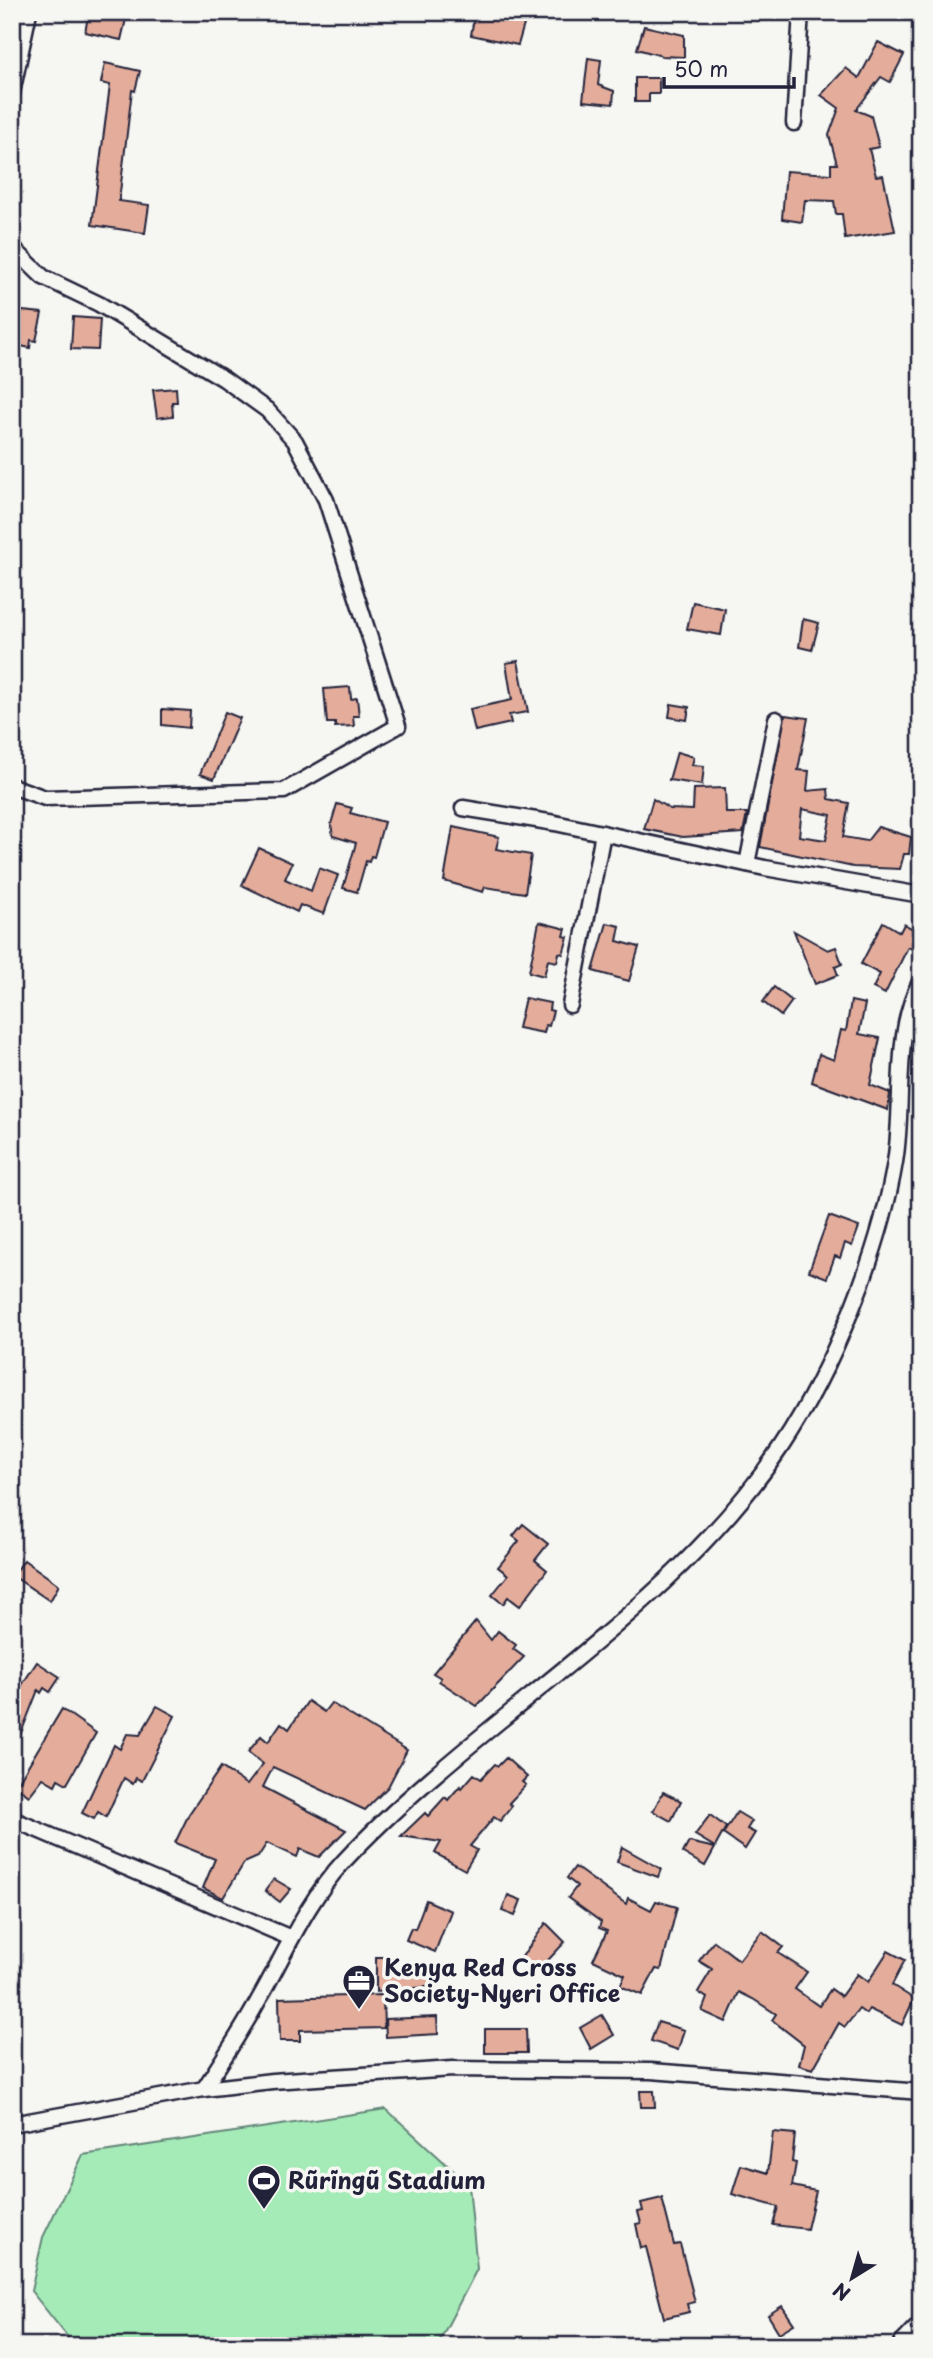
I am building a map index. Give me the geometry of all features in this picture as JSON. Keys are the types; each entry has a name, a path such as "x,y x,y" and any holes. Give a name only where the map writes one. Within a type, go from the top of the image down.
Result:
{"main road":[{"path":"904,2346 921,2328"}],"street":[{"path":"12,93 29,12"},
{"path":"794,122 802,12"},
{"path":"12,247 43,276 99,304 223,379 267,410 295,441 326,500 398,726 284,791 45,798 12,786"},
{"path":"747,864 776,719"},
{"path":"463,808 921,895"},
{"path":"569,1005 603,833"},
{"path":"204,2089 259,2001 290,1938 344,1861 404,1802 657,1587 733,1511 782,1445 814,1390 850,1314 880,1226 896,1160 904,1031 911,998 921,980"},
{"path":"12,1819 290,1938"},
{"path":"12,2124 204,2089 272,2081 453,2068 651,2071 921,2092"}],"green space":[{"name":"Rũrĩngũ Stadium","path":"386,2109 469,2185 477,2269 438,2344 75,2346 31,2291 43,2237 83,2155"}],"building":[{"path":"89,12 126,19 121,40 85,32"},
{"path":"475,12 505,12 525,21 518,45 471,35"},
{"path":"644,26 684,35 684,57 662,56 637,49"},
{"path":"878,42 904,55 890,82 881,77 856,110 871,116 879,147 869,149 876,176 883,175 895,231 845,239 842,214 836,214 834,201 805,200 802,222 782,219 786,171 831,174 831,164 837,164 829,135 839,108 821,95 846,68 859,78"},
{"path":"588,58 601,60 598,85 614,91 613,104 583,101"},
{"path":"105,63 140,71 135,91 132,90 119,201 149,205 145,233 92,225 110,85 101,83"},
{"path":"635,78 659,78 659,94 649,94 649,102 635,102"},
{"path":"12,310 42,313 36,341 31,340 30,348 12,344"},
{"path":"73,317 100,319 98,350 71,349"},
{"path":"176,388 177,402 172,402 173,416 157,418 153,390"},
{"path":"693,602 725,609 721,635 687,629"},
{"path":"803,619 819,623 812,650 799,647"},
{"path":"518,661 528,712 509,715 511,723 475,731 470,709 512,700 506,663"},
{"path":"350,687 351,699 357,698 359,716 353,716 354,726 335,727 335,723 327,723 324,689"},
{"path":"671,704 689,707 687,720 669,717"},
{"path":"162,709 190,711 189,728 162,725"},
{"path":"225,712 240,718 214,779 200,774"},
{"path":"785,715 808,718 798,770 809,771 807,791 828,789 829,799 849,803 843,837 867,841 878,827 911,837 909,854 904,854 900,869 853,867 760,847","holes":["802,809 831,815 826,840 799,836"]},
{"path":"677,752 694,757 692,765 704,766 702,785 669,780"},
{"path":"725,788 726,813 747,813 743,833 683,837 644,829 653,799 670,809 693,810 694,789"},
{"path":"337,804 352,808 350,813 384,822 374,857 371,856 369,862 366,861 357,892 343,888 356,843 333,836 331,824"},
{"path":"453,827 499,837 496,849 531,855 525,893 485,887 483,892 444,881"},
{"path":"259,848 292,863 285,879 311,891 319,868 338,875 324,914 300,905 297,912 242,885"},
{"path":"539,922 566,929 564,936 568,937 563,954 559,953 557,962 548,960 544,976 529,972"},
{"path":"883,922 900,932 904,924 921,933 915,950 908,947 885,994 873,988 880,974 861,964"},
{"path":"607,923 620,926 617,941 639,947 629,981 593,971"},
{"path":"794,931 828,950 836,947 842,964 835,967 838,975 815,984"},
{"path":"774,987 792,1001 781,1016 763,1002"},
{"path":"525,998 550,1003 549,1010 553,1011 544,1033 518,1028"},
{"path":"851,1001 865,1004 859,1034 880,1038 870,1085 890,1093 888,1110 812,1082 819,1054 834,1060 841,1030 846,1031"},
{"path":"829,1216 859,1227 852,1246 845,1243 840,1258 835,1256 827,1278 809,1271"},
{"path":"523,1524 548,1544 535,1560 547,1570 520,1606 508,1597 503,1604 492,1595 508,1575 498,1567 519,1541 513,1536"},
{"path":"24,1560 59,1585 50,1601 13,1576"},
{"path":"476,1621 491,1640 498,1631 516,1645 513,1649 524,1657 477,1706 439,1681 441,1678 433,1673"},
{"path":"37,1662 60,1677 50,1692 44,1688 41,1693 38,1690 12,1756 12,1700"},
{"path":"308,1701 324,1712 331,1703 407,1750 388,1787 365,1810 273,1767 263,1787 346,1830 319,1857 300,1849 297,1857 267,1843 258,1857 244,1863 223,1898 203,1888 215,1859 175,1843 189,1814 221,1767 247,1785 263,1764 248,1752 261,1736 268,1742 281,1723 289,1729"},
{"path":"157,1706 175,1716 142,1781 136,1778 133,1784 124,1778 106,1817 98,1812 94,1819 82,1813 114,1745 120,1749 127,1734 140,1735"},
{"path":"62,1709 96,1733 67,1784 58,1779 55,1785 43,1778 29,1796 16,1786"},
{"path":"506,1758 527,1777 522,1782 526,1785 509,1803 512,1806 500,1821 494,1817 470,1846 477,1850 465,1870 435,1853 441,1842 401,1836 425,1813 428,1816 445,1797 448,1800 474,1774 481,1779 495,1764 498,1766"},
{"path":"663,1792 681,1801 671,1821 653,1811"},
{"path":"737,1812 752,1821 747,1829 755,1833 745,1849 723,1834"},
{"path":"710,1815 726,1827 715,1847 695,1835"},
{"path":"689,1842 715,1848 705,1866 683,1853"},
{"path":"622,1847 661,1869 658,1877 617,1862"},
{"path":"575,1867 626,1904 628,1898 651,1910 656,1901 677,1907 661,1970 656,1969 642,1995 620,1986 625,1975 593,1960 607,1931 599,1928 601,1922 568,1898 577,1886 567,1878"},
{"path":"274,1879 291,1889 280,1902 265,1891"},
{"path":"508,1895 521,1900 515,1916 502,1911"},
{"path":"426,1900 451,1911 435,1952 406,1940 411,1928 415,1929"},
{"path":"546,1923 565,1942 537,1972 519,1961"},
{"path":"762,1931 783,1947 778,1953 807,1972 795,1989 819,2006 831,1989 841,1996 857,1974 868,1982 888,1951 905,1960 892,1985 914,1999 902,2025 869,2009 866,2014 859,2009 845,2027 839,2023 813,2069 799,2065 804,2045 772,2020 776,2014 753,1999 739,1992 726,2022 702,2011 707,1998 698,1992 712,1969 699,1961 714,1941 739,1960"},
{"path":"376,1957 393,1957 393,1972 433,1969 435,1986 376,1992"},
{"path":"383,1995 384,2028 300,2030 300,2041 280,2041 279,1998"},
{"path":"602,2015 614,2035 591,2049 580,2028"},
{"path":"437,2017 438,2034 386,2037 385,2019"},
{"path":"658,2022 684,2030 678,2050 651,2041"},
{"path":"485,2029 526,2029 527,2053 485,2053"},
{"path":"640,2091 654,2091 655,2107 641,2107"},
{"path":"773,2132 795,2134 792,2162 796,2163 792,2186 816,2191 807,2229 773,2225 778,2207 732,2194 741,2165 768,2173"},
{"path":"662,2198 674,2245 680,2244 695,2302 687,2304 689,2312 664,2318 646,2247 641,2248 636,2224 641,2223 638,2212 643,2211 641,2203"},
{"path":"782,2306 794,2324 779,2333 768,2315"}],"place":[{"name":"Kenya Red Cross Society-Nyeri Office","path":"359,2011"},
{"name":"Rũrĩngũ Stadium","path":"264,2211"}]}
